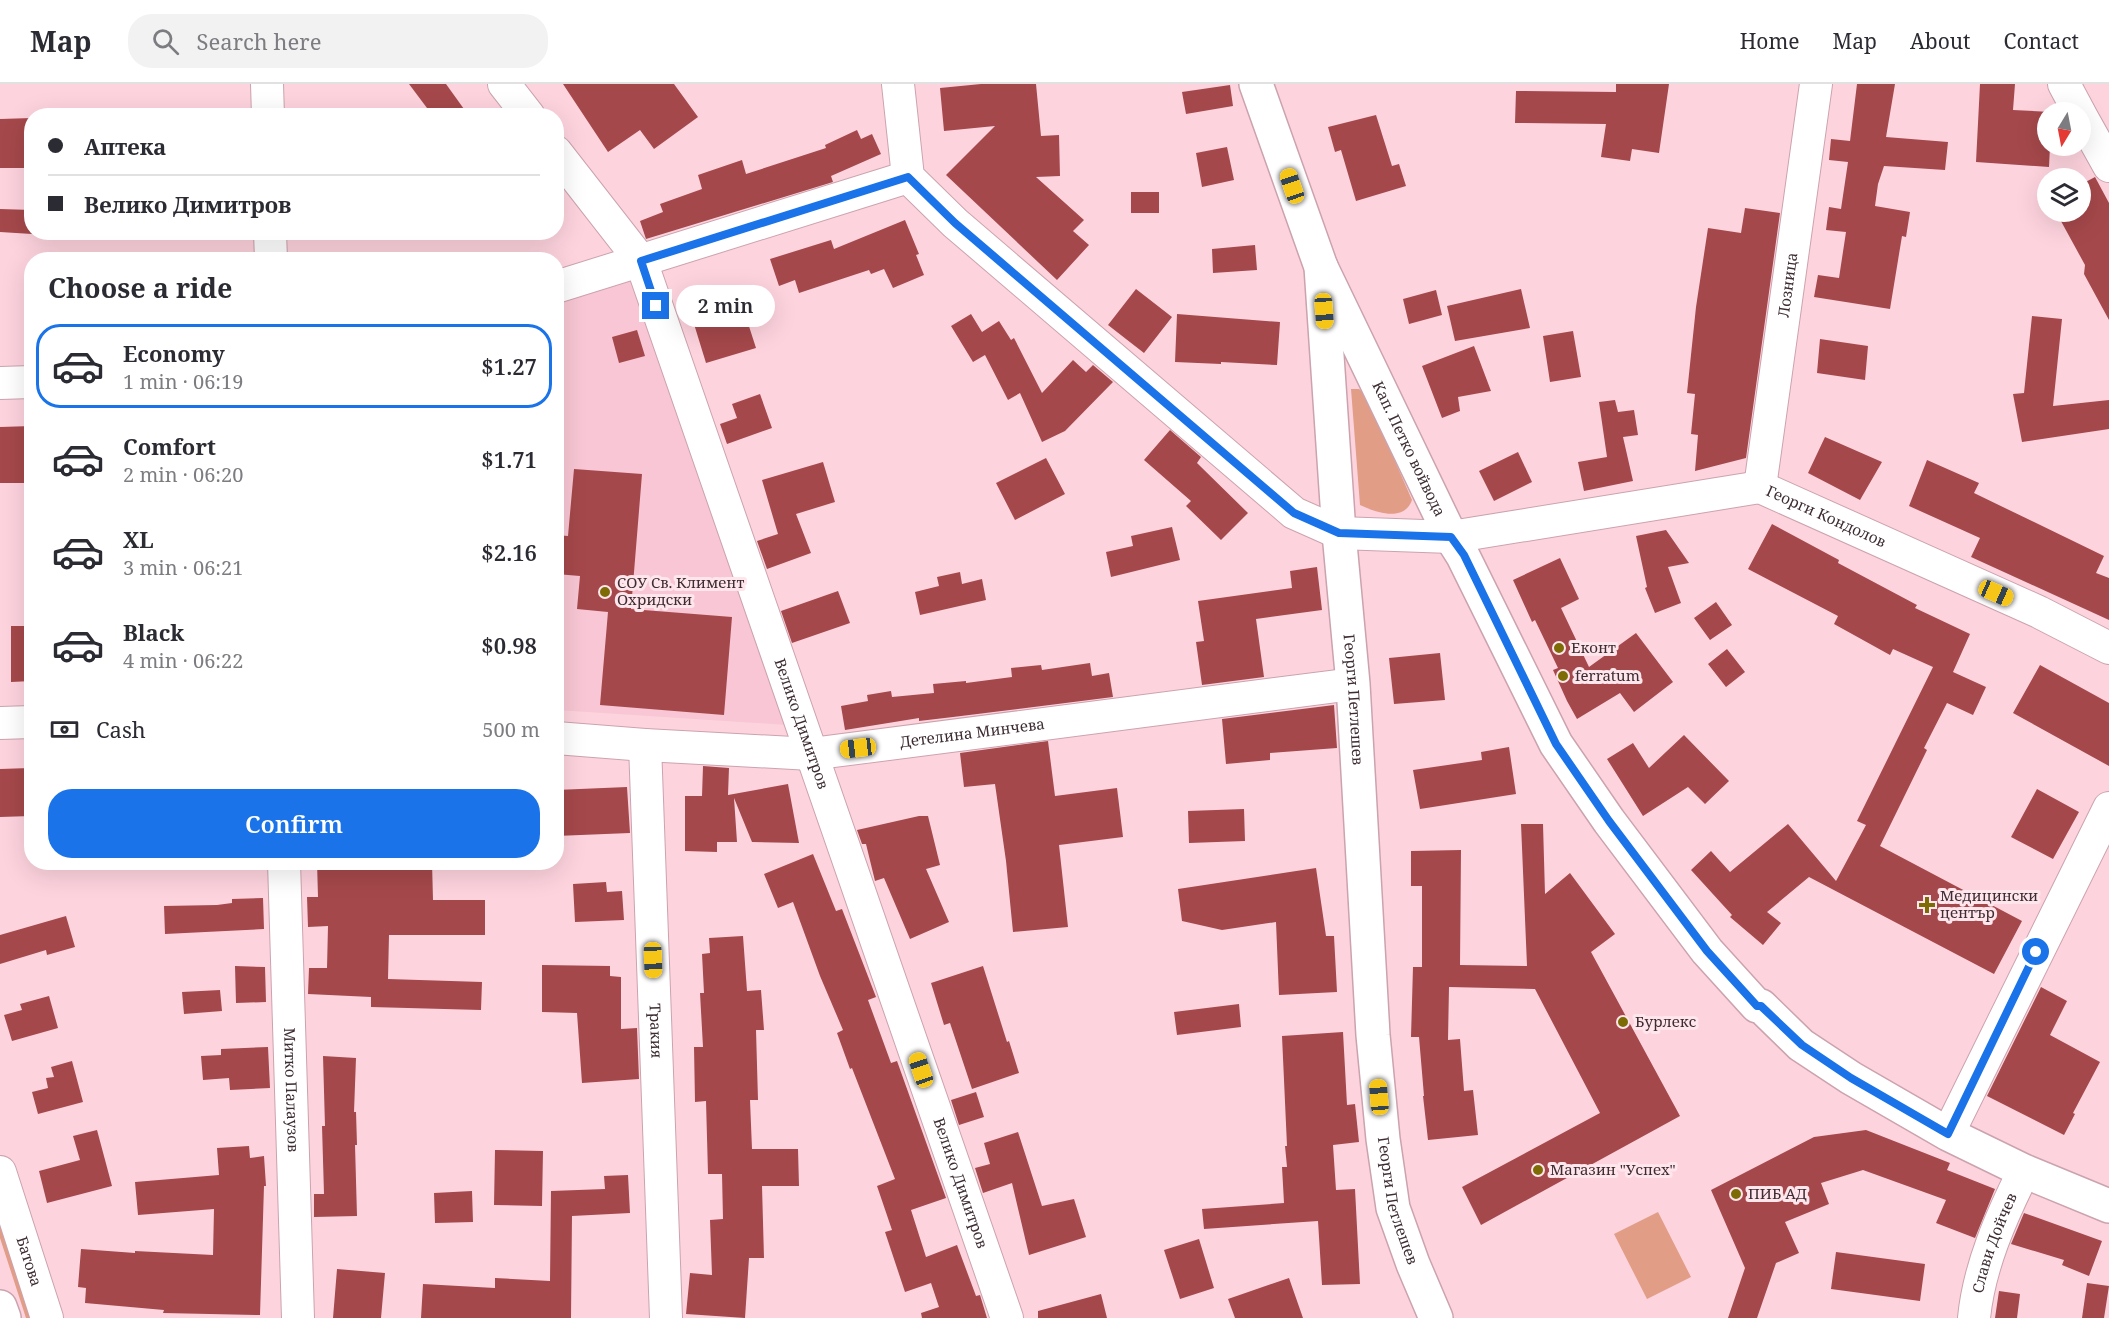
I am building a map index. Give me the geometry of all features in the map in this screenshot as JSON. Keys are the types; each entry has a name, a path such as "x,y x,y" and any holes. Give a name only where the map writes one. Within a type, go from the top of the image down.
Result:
{"main road":[{"name":"Георги Петлешев","path":"1256,84 1322,267 1339,533 1353,684 1373,1035 1383,1139 1393,1208 1436,1318"},
{"name":"Кап. Петко войвода","path":"1322,267 1451,537 1464,555 1556,744 1609,821 1707,951 1757,1006 1761,1006 1802,1045 1851,1078 1948,1134 2024,1171 2109,1206"},
{"path":"0,1307 3,1318"}],"street":[{"path":"267,84 268,108"},
{"path":"504,84 523,108"},
{"path":"898,84 908,177 955,223 1294,513 1339,533"},
{"name":"Лозница","path":"1760,487 1816,84"},
{"path":"2064,84 2074,102"},
{"path":"2091,133 2109,166"},
{"name":"Велико Димитров","path":"564,162 641,261 1007,1318"},
{"path":"564,285 908,177"},
{"path":"0,383 24,382"},
{"name":"Георги Кондолов","path":"1339,533 1451,537 1760,487 2039,612 2109,648"},
{"name":"Детелина Минчева","path":"564,739 811,754 1353,684"},
{"path":"0,723 24,722"},
{"name":"Тракия","path":"645,745 666,1318"},
{"path":"1948,1134 2109,808"},
{"name":"Митко Палаузов","path":"284,870 298,1318"},
{"name":"Слави Дойчев","path":"1974,1318 1980,1277 2024,1171"},
{"name":"Батова","path":"0,1172 47,1318"}],"shaded area":[{"path":"631,279 787,725 564,710 564,300"},
{"path":"1351,389 1359,389 1366,395 1412,500 1403,511 1389,514 1360,505"},
{"path":"0,1171 47,1318 26,1318 0,1238"},
{"path":"1658,1212 1691,1277 1647,1299 1614,1234"}],"building":[{"path":"409,84 446,84 463,108 427,108"},
{"path":"563,84 674,84 698,117 654,149 640,130 608,152"},
{"path":"981,84 1036,84 1041,136 1059,135 1060,176 1036,177 1084,220 1073,231 1089,245 1057,280 946,175 995,126 944,131 940,88"},
{"path":"1616,84 1669,84 1659,153 1632,149 1630,161 1601,157 1606,124 1515,123 1516,91 1616,92"},
{"path":"1857,84 1895,84 1886,137 1948,142 1945,170 1884,166 1878,184 1875,206 1910,212 1906,237 1902,236 1890,309 1814,297 1818,275 1839,278 1846,232 1826,230 1829,207 1841,209 1848,162 1829,160 1831,139 1850,141"},
{"path":"1980,84 2015,84 2013,110 2037,111 2037,156 2050,156 2049,167 1976,162"},
{"path":"1230,85 1233,106 1186,114 1182,92"},
{"path":"1376,115 1392,166 1399,164 1406,186 1356,201 1341,150 1335,152 1328,127"},
{"path":"24,118 24,168 0,168 0,119"},
{"path":"857,130 861,139 872,134 881,154 831,176 833,182 646,239 640,221 663,212 660,204 702,189 698,175 742,160 746,174 826,148 825,145"},
{"path":"1227,147 1234,180 1202,187 1196,153"},
{"path":"2095,177 2109,203 2109,320 2084,274 2085,265 2061,222 2091,222 2091,179"},
{"path":"1131,192 1159,192 1159,213 1131,213"},
{"path":"1745,208 1780,213 1746,458 1695,471 1698,435 1691,434 1695,394 1687,393 1696,307 1708,228 1741,233"},
{"path":"0,209 24,210 24,234 0,232"},
{"path":"905,220 919,254 916,255 924,275 893,288 884,269 871,274 869,270 799,293 795,280 779,286 770,259 831,240 834,249"},
{"path":"1255,245 1257,270 1213,273 1212,249"},
{"path":"1136,289 1172,317 1144,353 1108,325"},
{"path":"1521,289 1530,328 1455,341 1447,306"},
{"path":"1436,290 1442,315 1409,324 1403,299"},
{"path":"971,314 982,332 999,321 1011,340 1014,338 1042,393 1073,360 1086,372 1093,365 1113,382 1065,431 1042,442 1020,393 1008,400 985,355 973,362 951,326"},
{"path":"1177,314 1280,322 1277,365 1175,362"},
{"path":"717,316 719,325 746,317 756,348 706,363 694,324"},
{"path":"2032,316 2062,319 2053,406 2109,400 2109,429 2022,442 2013,394 2024,393"},
{"path":"637,330 645,356 619,363 612,337"},
{"path":"1573,331 1581,377 1550,382 1543,336"},
{"path":"1820,339 1868,346 1865,380 1817,373"},
{"path":"1474,346 1491,391 1458,397 1460,411 1442,418 1422,366"},
{"path":"760,394 772,428 727,444 720,424 737,418 732,404"},
{"path":"1615,400 1618,412 1634,410 1638,435 1623,437 1633,481 1584,491 1578,462 1607,457 1599,402"},
{"path":"24,426 24,483 0,483 0,427"},
{"path":"1170,430 1201,457 1197,463 1248,513 1221,540 1186,506 1191,501 1144,460"},
{"path":"1825,437 1882,462 1860,500 1808,473"},
{"path":"1518,452 1532,482 1494,501 1479,471"},
{"path":"1046,458 1065,494 1015,520 996,483"},
{"path":"1927,460 1979,483 1974,493 2104,556 2096,573 2109,578 2109,620 1971,557 1980,538 1909,506"},
{"path":"823,462 835,502 796,514 811,553 767,569 757,541 778,534 762,480"},
{"name":"СОУ Св. Климент Охридски","path":"574,469 642,474 631,609 732,617 724,715 600,705 608,612 577,609 580,576 564,575 564,536 568,536"},
{"path":"1772,524 1839,560 1838,563 1917,605 1915,608 1970,634 1953,672 1986,687 1973,715 1947,703 1924,748 1927,750 1880,846 2022,921 1994,974 1809,877 1767,912 1781,923 1763,945 1730,917 1732,915 1691,870 1711,851 1730,872 1788,824 1836,881 1866,825 1857,821 1933,667 1893,649 1890,655 1834,624 1838,616 1748,569"},
{"path":"1172,527 1180,560 1111,577 1106,552 1133,546 1131,536"},
{"path":"1666,530 1689,563 1668,567 1681,603 1655,613 1645,588 1647,587 1636,536"},
{"path":"1560,558 1579,599 1561,608 1589,667 1636,633 1673,682 1634,712 1620,693 1577,719 1567,701 1553,670 1558,668 1535,620 1532,622 1513,580"},
{"path":"1317,567 1322,610 1256,619 1264,677 1202,685 1196,642 1204,641 1198,601 1292,588 1290,571"},
{"path":"960,572 962,584 982,579 986,600 920,615 915,592 939,586 937,577"},
{"path":"838,591 850,623 792,643 781,611"},
{"path":"1716,602 1732,625 1710,640 1694,618"},
{"path":"11,626 24,626 24,681 11,682"},
{"path":"1727,649 1745,672 1726,687 1708,664"},
{"path":"1440,653 1445,700 1394,704 1389,658"},
{"path":"1090,663 1092,676 1109,673 1113,697 919,721 919,718 845,730 841,706 868,701 867,695 891,691 892,697 934,693 933,684 966,681 966,683 1012,677 1011,668 1041,665 1042,670"},
{"path":"2040,665 2109,703 2109,766 2013,713"},
{"path":"1334,705 1337,748 1270,753 1270,760 1226,764 1222,719"},
{"path":"1684,735 1729,781 1705,804 1688,787 1643,816 1607,759 1633,743 1649,768"},
{"path":"1048,741 1055,796 1117,788 1123,837 1059,845 1068,927 1013,932 995,784 964,787 960,753"},
{"path":"1509,747 1516,794 1420,809 1413,770 1482,760 1481,752"},
{"path":"703,766 729,768 728,795 788,784 799,843 752,842 734,798 737,842 717,842 717,852 685,851 685,796 702,796"},
{"path":"24,768 24,816 0,817 0,769"},
{"path":"627,787 630,833 564,836 564,790"},
{"path":"2037,789 2079,812 2053,859 2011,837"},
{"path":"1244,809 1245,841 1189,843 1188,811"},
{"path":"928,816 940,865 926,869 949,922 910,939 884,878 875,881 866,844 862,844 857,830"},
{"path":"1521,824 1543,824 1545,894 1570,873 1615,934 1591,952 1680,1116 1481,1225 1462,1187 1600,1113 1535,989 1449,987 1448,1040 1460,1039 1464,1091 1473,1090 1478,1135 1428,1140 1419,1037 1411,1037 1413,967 1422,967 1422,886 1411,886 1411,851 1461,850 1460,965 1527,966"},
{"path":"813,854 836,911 842,909 876,997 868,1000 891,1063 897,1061 946,1198 911,1210 926,1257 957,1245 976,1296 980,1295 987,1318 922,1318 921,1313 939,1307 931,1283 905,1292 885,1232 892,1230 877,1186 895,1179 852,1068 850,1069 837,1033 843,1030 793,902 778,908 764,874"},
{"path":"1316,868 1326,936 1334,936 1337,992 1279,995 1276,922 1222,930 1182,921 1178,889"},
{"path":"317,870 432,870 433,900 485,900 485,935 389,935 388,979 482,982 481,1010 371,1007 371,997 308,994 309,968 327,968 328,926 308,927 307,897 318,897"},
{"path":"606,882 607,892 622,891 624,920 575,922 573,884"},
{"path":"263,898 264,929 165,934 164,906 217,905 232,903 232,899"},
{"path":"66,916 75,947 47,955 46,950 0,964 0,935"},
{"path":"743,936 747,991 761,990 764,1030 756,1030 758,1100 750,1100 752,1149 798,1149 799,1186 762,1186 764,1258 749,1258 745,1318 686,1314 690,1273 712,1275 710,1220 723,1219 722,1174 708,1174 706,1101 695,1102 694,1047 703,1047 700,993 704,993 702,954 710,953 709,938"},
{"path":"542,965 610,966 610,976 621,977 621,1029 637,1028 639,1079 582,1083 577,1013 542,1012"},
{"path":"235,966 265,967 266,1002 236,1003"},
{"path":"983,966 1019,1073 972,1089 950,1023 944,1025 931,983"},
{"path":"2041,987 2067,1001 2050,1035 2100,1062 2064,1135 1987,1096"},
{"path":"220,990 222,1011 184,1014 182,992"},
{"path":"49,996 58,1028 12,1041 4,1015 22,1010 20,1004"},
{"path":"1239,1004 1241,1027 1177,1035 1174,1012"},
{"path":"1343,1032 1347,1105 1355,1104 1359,1142 1333,1145 1336,1190 1355,1189 1360,1284 1322,1285 1318,1221 1204,1229 1202,1209 1284,1203 1282,1167 1287,1167 1285,1146 1287,1146 1282,1036"},
{"path":"268,1047 270,1088 230,1090 229,1078 203,1080 201,1056 221,1055 221,1049"},
{"path":"323,1056 356,1058 354,1112 356,1112 357,1145 355,1145 357,1216 314,1217 314,1194 324,1194"},
{"path":"72,1061 83,1102 38,1114 32,1092 48,1088 46,1078 54,1077 51,1067"},
{"path":"976,1092 984,1117 959,1125 951,1100"},
{"path":"97,1130 112,1186 47,1203 39,1171 80,1160 73,1136"},
{"path":"1866,1130 1950,1163 1947,1170 1995,1189 1975,1238 1936,1223 1946,1200 1863,1170 1821,1183 1829,1204 1785,1222 1799,1253 1776,1263 1757,1318 1728,1318 1745,1268 1711,1190 1814,1137"},
{"path":"1018,1132 1042,1206 1074,1199 1086,1237 1029,1255 1012,1183 983,1193 975,1168 990,1164 984,1143"},
{"path":"249,1146 250,1158 264,1156 266,1186 264,1186 260,1315 163,1313 164,1310 85,1303 86,1288 78,1287 81,1249 213,1255 214,1209 138,1215 135,1182 219,1175 217,1148"},
{"path":"495,1150 543,1151 542,1206 494,1205"},
{"path":"628,1175 630,1213 572,1216 571,1318 421,1318 423,1284 495,1288 495,1278 550,1281 551,1191 605,1189 604,1176"},
{"path":"472,1191 473,1222 435,1223 434,1193"},
{"path":"2024,1213 2102,1241 2089,1276 2062,1265 2064,1260 2011,1244"},
{"path":"1199,1239 1214,1288 1180,1299 1164,1250"},
{"path":"1836,1252 1925,1264 1920,1301 1831,1289"},
{"path":"337,1269 385,1273 381,1318 333,1318"},
{"path":"1289,1278 1303,1318 1235,1318 1228,1299"},
{"path":"2087,1283 2109,1286 2104,1318 2082,1318"},
{"path":"1999,1291 2020,1294 2017,1318 1995,1318"},
{"path":"1101,1294 1107,1318 1038,1318 1038,1311"}],"place":[{"name":"СОУ Св. Климент Охридски","path":"605,592"},
{"name":"Еконт","path":"1559,648"},
{"name":"ferratum","path":"1563,676"},
{"name":"Медицински център","path":"1927,905"},
{"name":"Бурлекс","path":"1623,1022"},
{"name":"Магазин \"Успех\"","path":"1538,1170"},
{"name":"ПИБ АД","path":"1736,1194"}],"route":[{"path":"656,306 641,261 908,177 955,223 1294,513 1339,533 1451,537 1464,555 1556,744 1609,821 1707,951 1757,1006 1761,1006 1802,1045 1851,1078 1948,1134 2036,952"}]}
